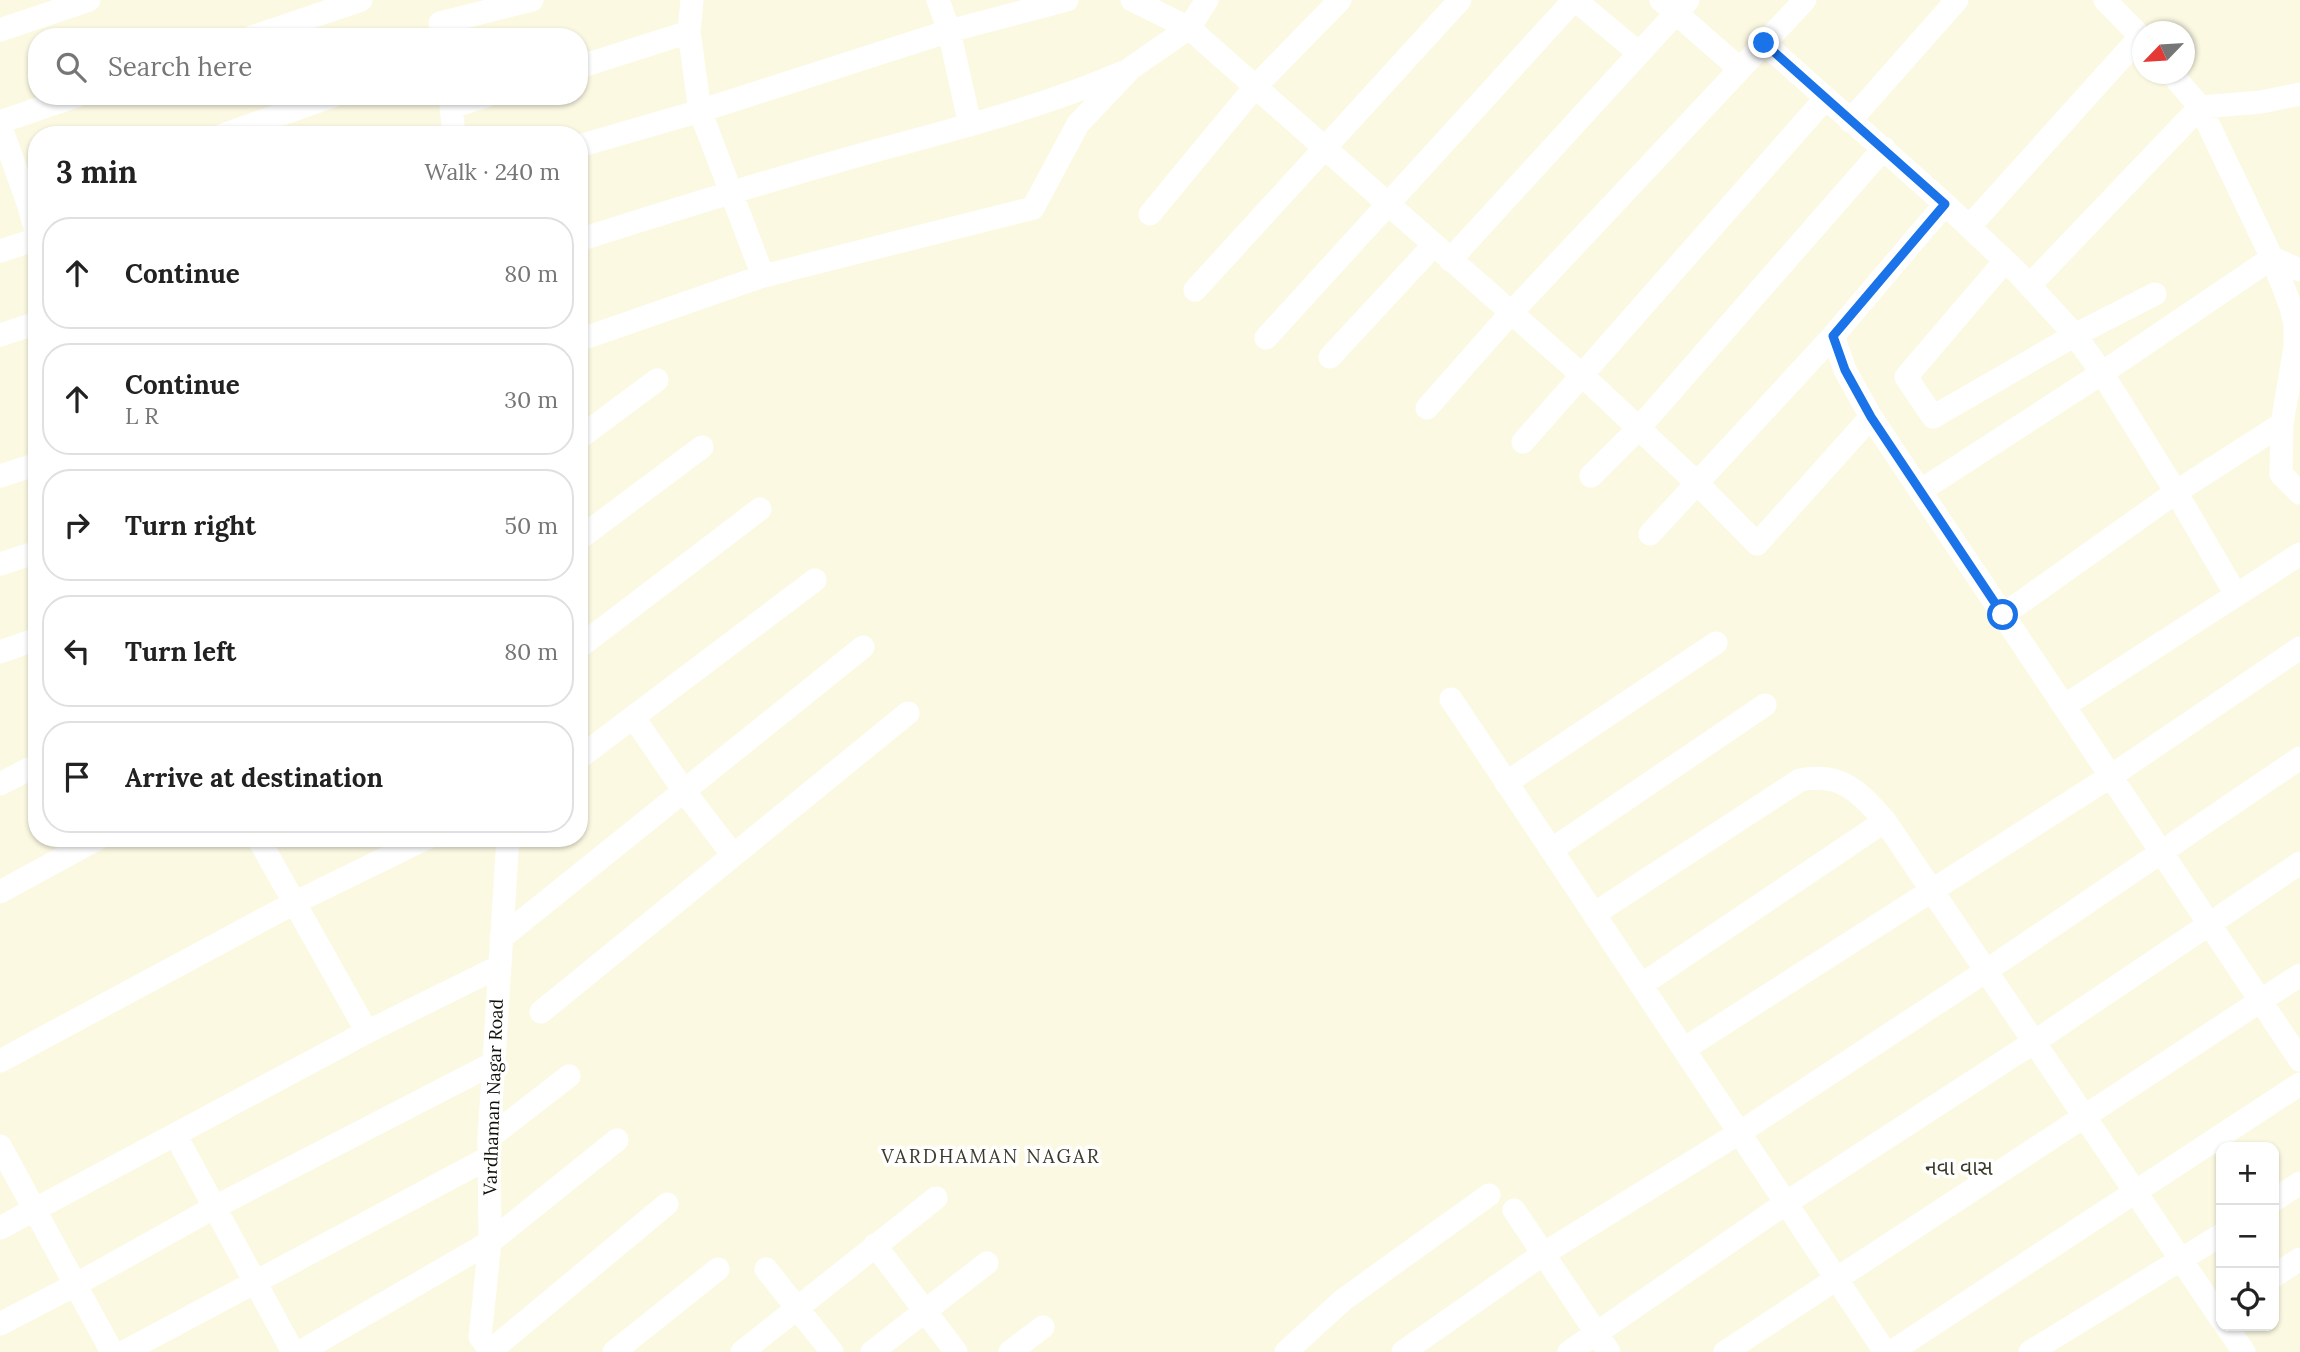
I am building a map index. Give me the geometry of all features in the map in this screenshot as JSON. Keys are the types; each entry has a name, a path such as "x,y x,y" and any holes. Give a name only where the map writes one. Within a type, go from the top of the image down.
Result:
{"street":[{"path":"0,30 89,0"},
{"path":"279,28 361,0"},
{"path":"441,20 532,0"},
{"path":"692,0 690,32 700,111 763,276"},
{"path":"938,0 949,31 970,125"},
{"path":"588,143 700,111 949,31 1067,0"},
{"path":"1132,0 1189,28 1583,376 1758,544 1871,417"},
{"path":"588,237 730,192 970,125 1075,92 1131,68 1189,28 1207,0"},
{"path":"1150,214 1255,87 1340,0"},
{"path":"1195,289 1460,0"},
{"path":"1266,338 1574,0 1639,53"},
{"path":"1427,408 1510,314 1805,0"},
{"path":"1850,121 1957,0"},
{"path":"2105,0 2132,27"},
{"path":"1330,357 1442,253 1639,53 1675,4 1740,69"},
{"path":"588,63 690,32"},
{"path":"1764,43 1945,204 2030,285 2075,335 2102,373 2176,492 2236,595"},
{"path":"1969,227 2132,48"},
{"path":"588,337 763,276 1033,208 1077,124 1131,68"},
{"path":"2180,84 2200,107 2272,258 2291,307 2295,325 2295,347 2283,424 2291,451 2281,474 2300,493"},
{"path":"2030,285 2200,107 2261,102 2300,94"},
{"path":"1523,442 1825,99"},
{"path":"28,192 0,124 52,105"},
{"path":"248,126 308,105"},
{"path":"450,105 453,126"},
{"path":"1591,476 1639,428 1884,148"},
{"path":"1650,534 1833,336 1945,204"},
{"path":"0,251 28,240"},
{"path":"2272,258 2300,270"},
{"path":"1920,491 2272,258"},
{"path":"2005,261 1906,377 1933,417 2075,335 2155,294"},
{"path":"0,335 28,326"},
{"path":"1833,336 1845,370 1871,417 2300,1060"},
{"path":"588,432 657,380"},
{"path":"2003,615 2176,492 2283,424"},
{"path":"588,532 702,447"},
{"path":"0,476 28,467"},
{"path":"588,640 760,509"},
{"path":"2064,706 2300,554"},
{"path":"0,564 28,555"},
{"path":"588,751 815,580"},
{"path":"0,652 28,642"},
{"path":"1506,783 1716,643"},
{"path":"501,938 863,647"},
{"path":"1684,1049 2111,776 2300,648"},
{"path":"1451,699 1885,1352"},
{"path":"1551,850 1765,705"},
{"path":"541,1012 908,713"},
{"path":"634,718 684,791 733,855"},
{"path":"1403,1352 1543,1254 1739,1133 1986,971 2300,758"},
{"path":"0,784 28,770"},
{"path":"1594,914 1800,779 1826,778 1844,783 1862,795 1885,821 2216,1314"},
{"path":"1641,985 1885,821"},
{"path":"0,892 82,847"},
{"path":"263,847 367,1032"},
{"path":"0,1061 294,903 409,847"},
{"name":"Vardhaman Nagar Road","path":"490,1352 480,1337 490,1242 492,1064 507,847"},
{"path":"1569,1352 1603,1343 1786,1203 2034,1042 2300,863"},
{"path":"0,1228 367,1032 500,966"},
{"path":"1726,1352 2300,975"},
{"path":"0,1324 215,1207 492,1064"},
{"path":"124,1352 256,1282 489,1148 569,1076"},
{"path":"1891,1352 2300,1084"},
{"path":"176,1136 293,1352"},
{"path":"300,1352 490,1242 617,1140"},
{"path":"0,1146 112,1352"},
{"path":"2279,1197 2300,1183"},
{"path":"1286,1352 1343,1300 1489,1195"},
{"path":"742,1352 936,1198"},
{"path":"490,1352 667,1203"},
{"path":"1514,1210 1603,1343"},
{"path":"2030,1352 2216,1238"},
{"path":"875,1245 956,1352"},
{"path":"2279,1273 2300,1259"},
{"path":"872,1352 987,1263"},
{"path":"614,1352 718,1269"},
{"path":"766,1269 832,1352"},
{"path":"1010,1352 1043,1327"}],"district":[{"name":"VARDHAMAN NAGAR","path":"991,1156"},
{"name":"નવા વાસ","path":"1959,1167"}],"route":[{"path":"1764,43 1945,204 1833,336 1845,370 1871,417 2003,615"}]}
